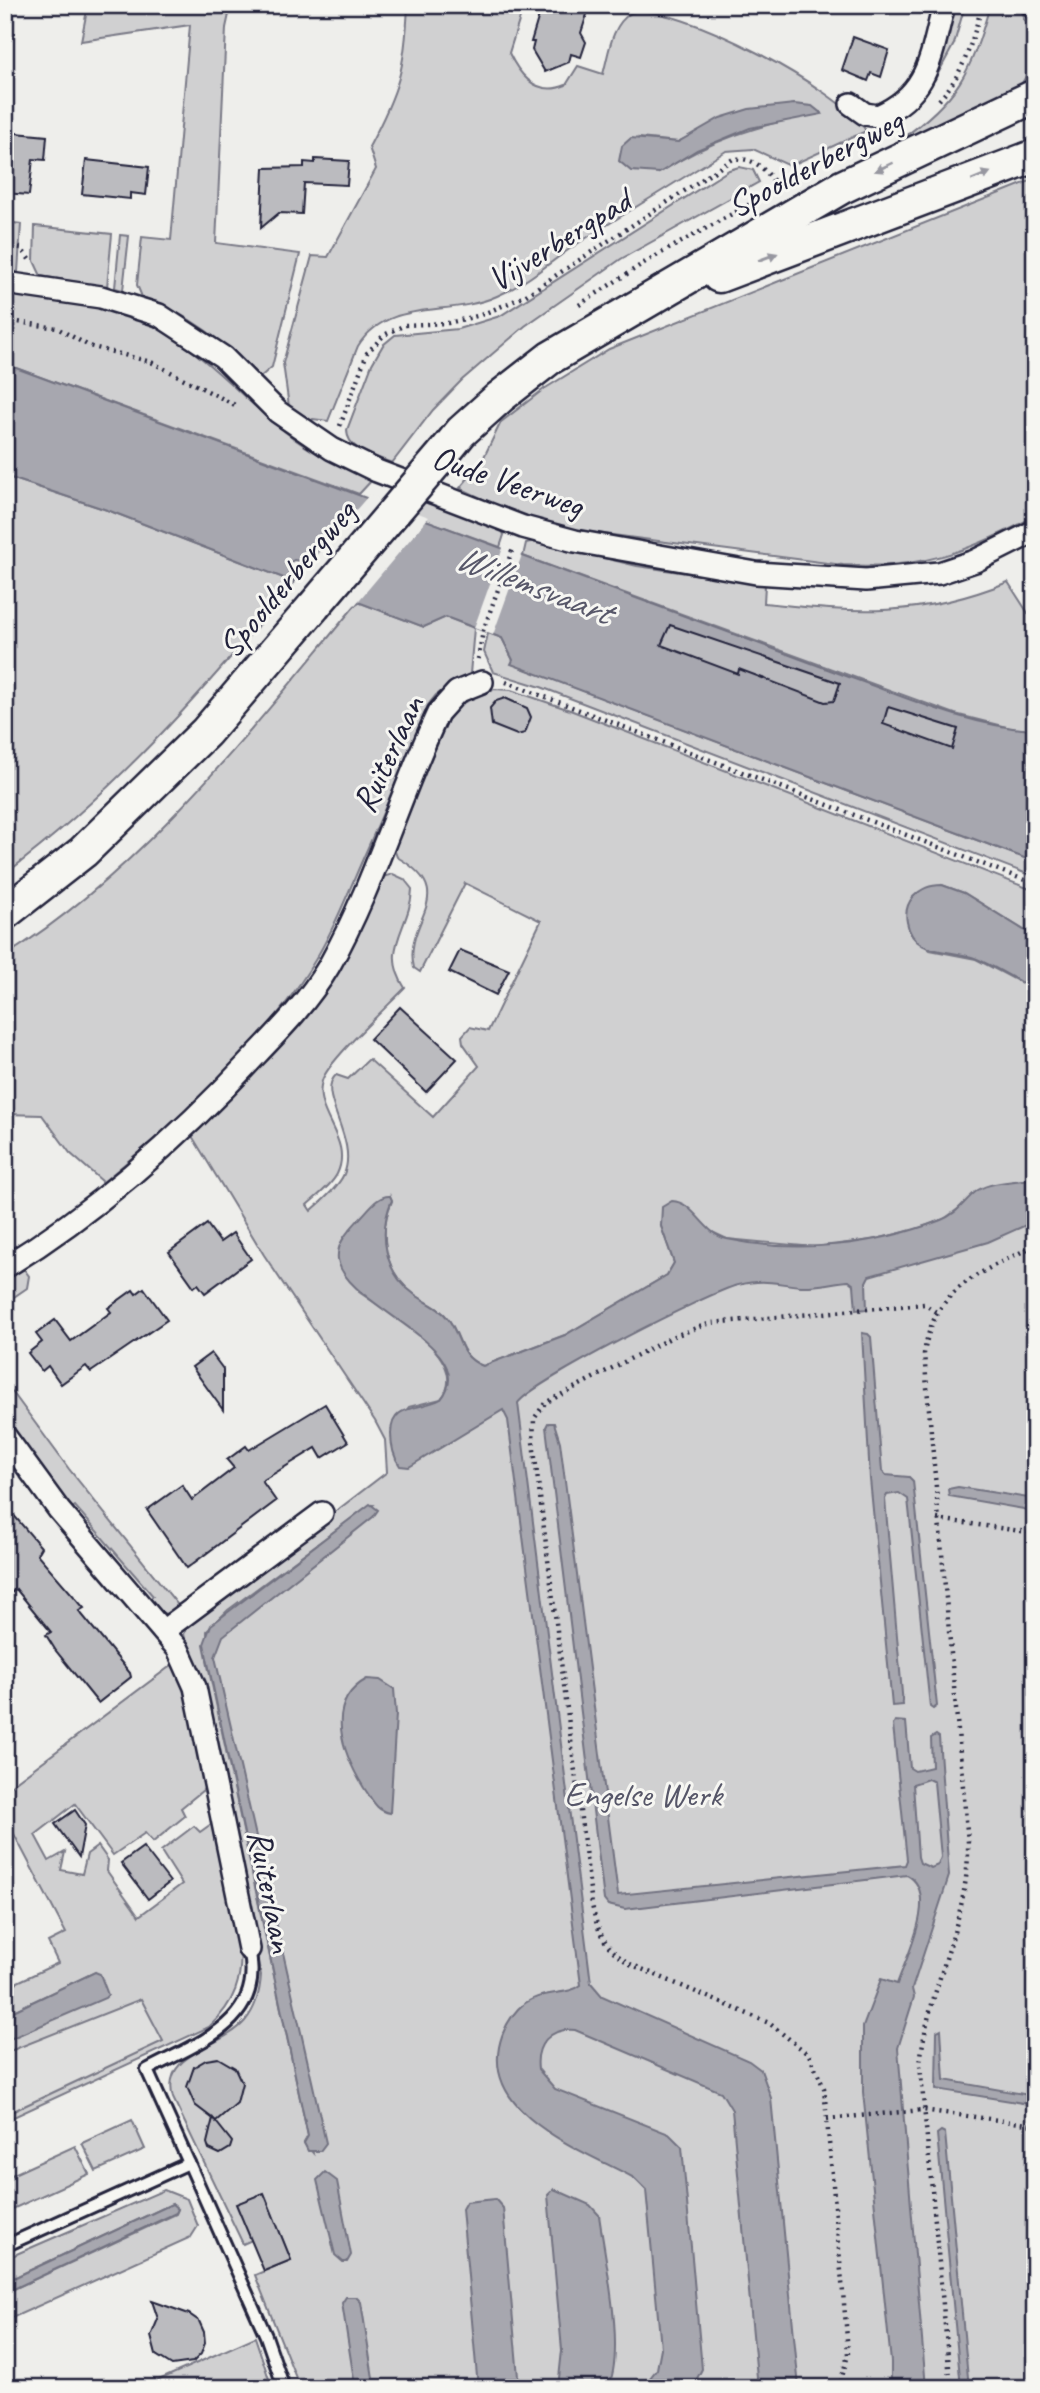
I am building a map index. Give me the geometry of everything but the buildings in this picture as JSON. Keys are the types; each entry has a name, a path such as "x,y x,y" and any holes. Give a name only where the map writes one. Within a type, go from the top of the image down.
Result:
{"main road":[{"name":"Spoolderbergweg","path":"5,913 83,852 206,733 461,432 500,397 550,358 842,187 1035,96"},
{"name":"Spoolderbergweg","path":"635,307 1035,156"}],"street":[{"path":"851,104 865,114 878,116 914,92 928,65 944,5"},
{"name":"Oude Veerweg","path":"5,283 101,297 159,315 223,357 278,412 332,449 377,471 523,527 575,541 755,573 866,580 916,576 975,561 1035,531"},
{"name":"Ruiterlaan","path":"5,1267 36,1248 146,1166 218,1096 296,1012 329,965 353,916 438,713 457,692 482,682"},
{"name":"Ruiterlaan","path":"5,1436 59,1510 178,1649 193,1679 249,1949"},
{"path":"163,1631 322,1513"}],"lane":[{"name":"Ruiterlaan","path":"189,2163 147,2070 215,2034 231,2021 242,2007 253,1977 249,1949"},
{"path":"5,2246 189,2163 267,2336 284,2388"}],"path":[{"name":"Vijverbergpad","path":"332,449 368,353 376,341 393,329 470,318 513,302 733,159 752,161 764,168 779,189"},
{"path":"5,320 57,328 89,346 162,367 236,406 267,414 278,412"},
{"path":"483,631 516,540"},
{"path":"482,682 504,682 537,692 1035,884"},
{"path":"951,2388 922,2110 920,2065 924,2032 958,1926 968,1856 923,1367 928,1333 936,1311 965,1283 1035,1245"},
{"path":"839,2388 848,2356 827,2119 821,2081 809,2055 796,2042 751,2015 630,1964 613,1954 598,1933 592,1905 533,1442 534,1419 545,1403 674,1336 711,1323 924,1304 936,1311"},
{"path":"937,1519 1035,1533"},
{"path":"827,2119 922,2110 1035,2125"}],"shaded area":[{"path":"142,1998 163,2042 5,2115 5,2053"}],"green space":[{"path":"88,5 231,5 226,28 216,243 300,254 272,367 259,378 205,330 142,297 137,285 142,237 171,240 190,25 81,41"},
{"path":"408,5 524,5 509,53 531,82 547,88 556,88 566,85 578,66 603,74 615,32 624,18 631,13 653,13 683,20 757,52 826,94 851,114 866,131 790,166 753,149 726,151 577,244 508,291 479,302 403,314 386,321 371,331 358,346 328,421 313,419 310,423 289,407 283,363 312,256 328,257 376,169 369,147 399,79","holes":["821,112 717,142 659,173 639,138 678,142 696,133"]},
{"path":"951,5 965,5 954,44 934,81"},
{"path":"990,5 1019,5 1031,50 1028,71 1023,81 1016,90 901,144 900,140 936,111 960,83 976,49"},
{"path":"739,167 753,170 759,182 621,259 525,326 462,380 433,410 392,463 364,452 352,443 347,430 372,364 383,345 395,335 458,329 500,316 729,170"},
{"path":"1035,179 1035,516 1011,529 965,549 920,561 896,565 843,565 574,530 512,513 460,488 482,461 501,422 544,389 609,349"},
{"path":"5,222 21,224 18,272 5,271"},
{"path":"35,226 112,234 107,287 41,276 34,261"},
{"path":"120,235 129,236 123,290 115,288"},
{"path":"5,293 104,308 136,318 158,329 198,355 269,419 298,441 328,460 372,480 359,494 5,364"},
{"path":"5,476 110,511 294,582 228,661 122,774 5,874"},
{"path":"396,488 502,530 504,535 500,547 384,505"},
{"path":"535,541 637,566 765,584 764,603 829,609 888,610 916,607 976,594 1008,582 1035,624 1035,730 1014,729 955,714 523,556 526,543"},
{"path":"358,602 424,627 446,617 474,628 470,674 436,695 428,705 338,917 317,957 288,1000 214,1084 103,1182 70,1153 42,1115 5,1114 5,956 57,920 105,881 151,838 237,746"},
{"path":"488,633 502,638 513,660 512,664 1035,862 1035,877 541,687 493,672 484,652"},
{"name":"Engelse Werk","path":"495,689 511,690 570,710 1035,891 1035,937 964,893 942,885 911,934 930,950 976,959 1035,990 1035,1178 992,1185 944,1219 917,1229 872,1240 814,1247 727,1239 710,1231 693,1213 661,1226 674,1263 667,1275 565,1335 483,1366 469,1358 445,1316 414,1294 396,1275 386,1251 385,1239 385,1226 392,1201 390,1196 359,1292 422,1337 446,1368 448,1383 441,1399 409,1407 391,1430 709,1271 824,1264 1035,1203 1035,2388 300,2388 255,2275 291,2260 264,2193 237,2204 252,2240 243,2244 173,2098 171,2083 175,2071 195,2053 245,2021 257,2000 261,1975 184,1634 190,1623 387,1472 385,1440 375,1421 264,1255 192,1136 248,1081 309,1011 379,878 393,874 404,879 412,889 407,915 398,938 395,961 405,988 346,1048 322,1081 320,1093 337,1138 341,1161 331,1183 307,1205 311,1211 338,1184 344,1174 347,1160 343,1132 330,1093 331,1083 336,1075 348,1079 369,1059 433,1117 479,1066 463,1043 462,1036 470,1027 488,1031 541,921 465,883 420,972 414,968 413,951 426,908 426,883 416,871 397,857 393,846 451,713 468,696","holes":["373,1505 222,1624 212,1649 313,2153 304,2143 308,2136 207,1661 207,1631 228,1610"]},
{"path":"24,1269 29,1276 27,1288 5,1303 5,1281"},
{"path":"5,1382 69,1469 181,1609 171,1615 154,1611 146,1602 153,1596 75,1506 68,1511 60,1503 5,1424"},
{"path":"176,1662 208,1782 203,1790 181,1808 185,1816 153,1842 145,1833 113,1855 75,1804 35,1835 49,1861 65,1852 61,1870 82,1874 87,1854 98,1846 108,1860 107,1871 139,1916 182,1884 161,1851 194,1826 200,1832 214,1822 240,1944 240,1968 235,1990 225,2009 209,2027 5,2121 5,2115 163,2041 141,1999 5,2053 5,2041 107,1995 95,1972 5,2015 5,1988 58,1963 48,1942 66,1933 5,1817 5,1778 10,1786"},
{"path":"132,2120 145,2149 96,2171 82,2143"},
{"path":"75,2146 89,2174 6,2212 5,2178"},
{"path":"164,2190 187,2199 198,2226 191,2237 5,2321 5,2293 176,2214 178,2209 172,2204 5,2282 5,2259"},
{"path":"255,2337 272,2388 141,2388"}],"water":[{"path":"794,104 812,106 822,114 750,128 697,150 659,173 631,171 619,161 622,146 631,138 678,142 720,118 749,109"},
{"name":"Willemsvaart","path":"5,364 917,702 987,723 1035,730 1035,862 511,664 513,660 502,638 446,617 424,627 358,602 350,591 311,563 294,560 289,563 294,582 110,511 5,476"},
{"path":"942,885 964,893 1035,937 1035,990 977,959 925,947 917,941 907,922 908,905 923,889"},
{"path":"1035,1178 1035,1221 988,1242 869,1276 866,1282 867,1309 856,1310 854,1285 849,1281 807,1286 764,1282 738,1285 622,1339 554,1377 518,1403 591,1983 602,1996 749,2061 761,2070 771,2098 799,2388 758,2388 732,2110 721,2092 575,2030 558,2032 546,2039 542,2045 538,2069 555,2089 669,2134 682,2147 702,2369 692,2388 642,2388 657,2369 661,2348 646,2190 634,2178 543,2129 523,2112 508,2093 499,2072 502,2036 518,2009 535,1998 568,1991 581,1985 508,1420 503,1410 409,1467 400,1466 391,1443 392,1424 401,1412 441,1399 449,1380 444,1361 429,1344 362,1293 346,1276 338,1259 339,1247 349,1231 378,1200 390,1196 392,1200 385,1225 385,1238 386,1251 396,1275 414,1294 445,1316 469,1358 483,1366 565,1335 667,1275 674,1263 661,1226 662,1207 672,1201 687,1207 712,1231 727,1239 781,1246 835,1245 915,1229 947,1217 984,1187"},
{"path":"862,1333 871,1337 882,1471 886,1475 909,1477 913,1481 937,1706 933,1709 930,1707 908,1499 899,1493 887,1495 885,1499 903,1705 892,1706 870,1479"},
{"path":"548,1423 554,1423 560,1442 618,1895 905,1865 907,1860 893,1725 895,1721 906,1722 910,1768 915,1771 932,1767 931,1738 936,1735 939,1737 949,1876 912,1989 914,1997 898,2048 926,2388 891,2388 891,2362 863,2092 863,2027 881,1979 897,1984 907,1958 921,1910 921,1896 916,1883 907,1875 625,1909 608,1905 604,1900 546,1427","holes":["928,1779 934,1782 941,1857 938,1865 931,1868 920,1863 918,1857 913,1784"]},
{"path":"958,1487 1035,1499 1035,1511 949,1496 948,1489"},
{"path":"370,1504 378,1510 373,1517 223,1636 215,1657 265,1876 273,1888 272,1904 326,2143 320,2151 308,2151 304,2143 308,2136 204,1644 211,1625"},
{"path":"367,1679 380,1680 394,1689 396,1714 390,1813 378,1807 356,1775 341,1730 345,1701 353,1689"},
{"path":"95,1972 100,1974 108,1995 105,1998 5,2041 5,2015"},
{"path":"941,2029 944,2080 1035,2096 1035,2105 936,2089 937,2031"},
{"path":"941,2131 945,2133 969,2388 961,2388 937,2134"},
{"path":"325,2172 337,2181 351,2255 347,2262 335,2255 317,2180"},
{"path":"554,2189 590,2205 599,2215 615,2329 613,2373 607,2388 558,2388 562,2350 548,2195"},
{"path":"495,2199 503,2208 519,2388 478,2388 462,2209 466,2202"},
{"path":"172,2204 178,2209 176,2213 5,2293 5,2282"},
{"path":"346,2297 356,2297 361,2302 373,2378 368,2383 360,2384 354,2380 342,2303"}],"pier":[{"path":"369,495 429,517 355,605 321,571 307,566"},
{"path":"504,545 523,552 493,635 474,628"}]}
